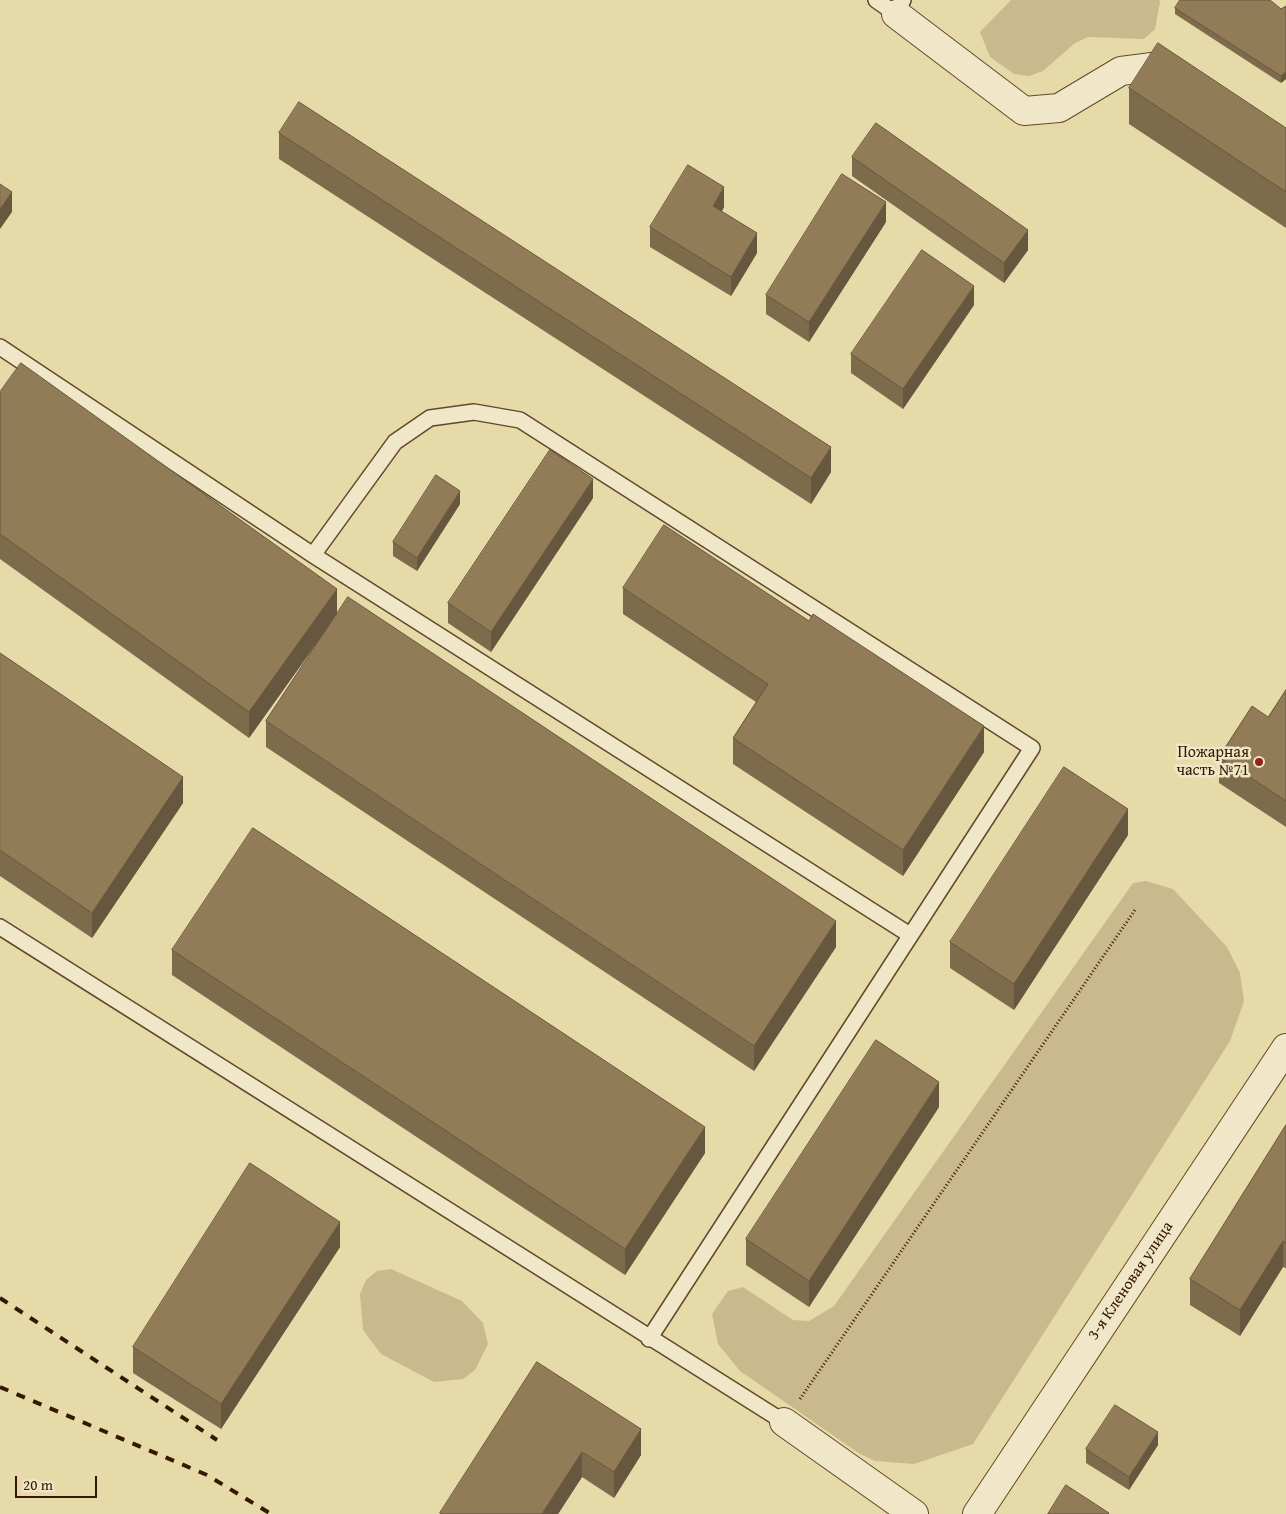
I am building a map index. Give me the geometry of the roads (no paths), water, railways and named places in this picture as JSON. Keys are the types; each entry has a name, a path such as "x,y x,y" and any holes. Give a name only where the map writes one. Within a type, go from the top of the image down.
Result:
{"street":[{"path":"892,5 1024,111 1059,108 1121,71 1152,67 1198,78"},
{"name":"3-я Кленовая улица","path":"977,1514 1286,1048"},
{"path":"784,1422 914,1514"}],"lane":[{"path":"0,347 313,555 910,935"},
{"path":"313,555 395,442 430,418 474,412 520,420 1032,748 649,1338"},
{"path":"0,927 784,1422"}],"railway":[{"path":"0,1298 217,1440"},
{"path":"0,1387 207,1475 271,1514"}],"place":[{"name":"Пожарная часть №71","path":"1259,762"}]}
